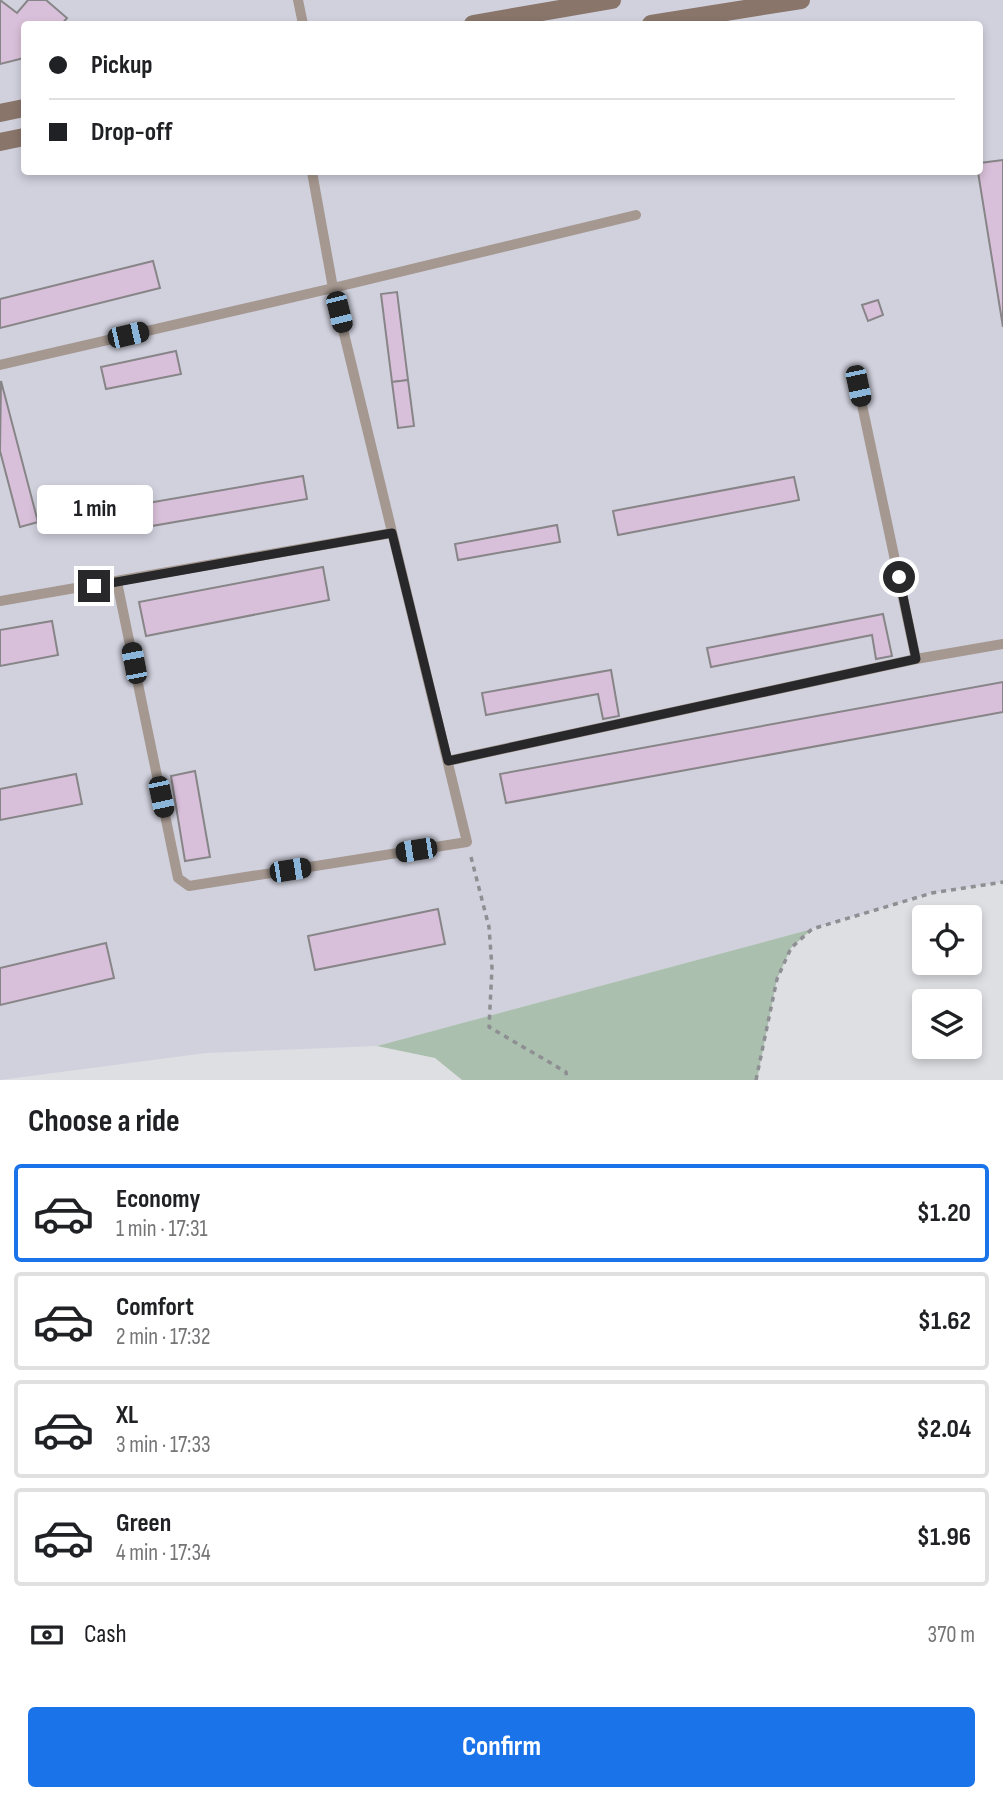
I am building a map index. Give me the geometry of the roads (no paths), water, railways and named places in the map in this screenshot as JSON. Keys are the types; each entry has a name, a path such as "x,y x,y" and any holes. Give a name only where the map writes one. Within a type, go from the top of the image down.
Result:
{"main road":[{"path":"486,21 559,4 612,0"},
{"path":"665,21 737,5 802,0"},
{"path":"0,113 21,109"},
{"path":"0,142 21,138"}],"lane":[{"path":"298,0 302,21"},
{"path":"117,582 178,878 189,886 467,842 333,288 313,175"},
{"path":"0,365 636,215"},
{"path":"858,386 916,659"},
{"path":"0,601 392,533"},
{"path":"448,761 916,659 1003,644"}]}
